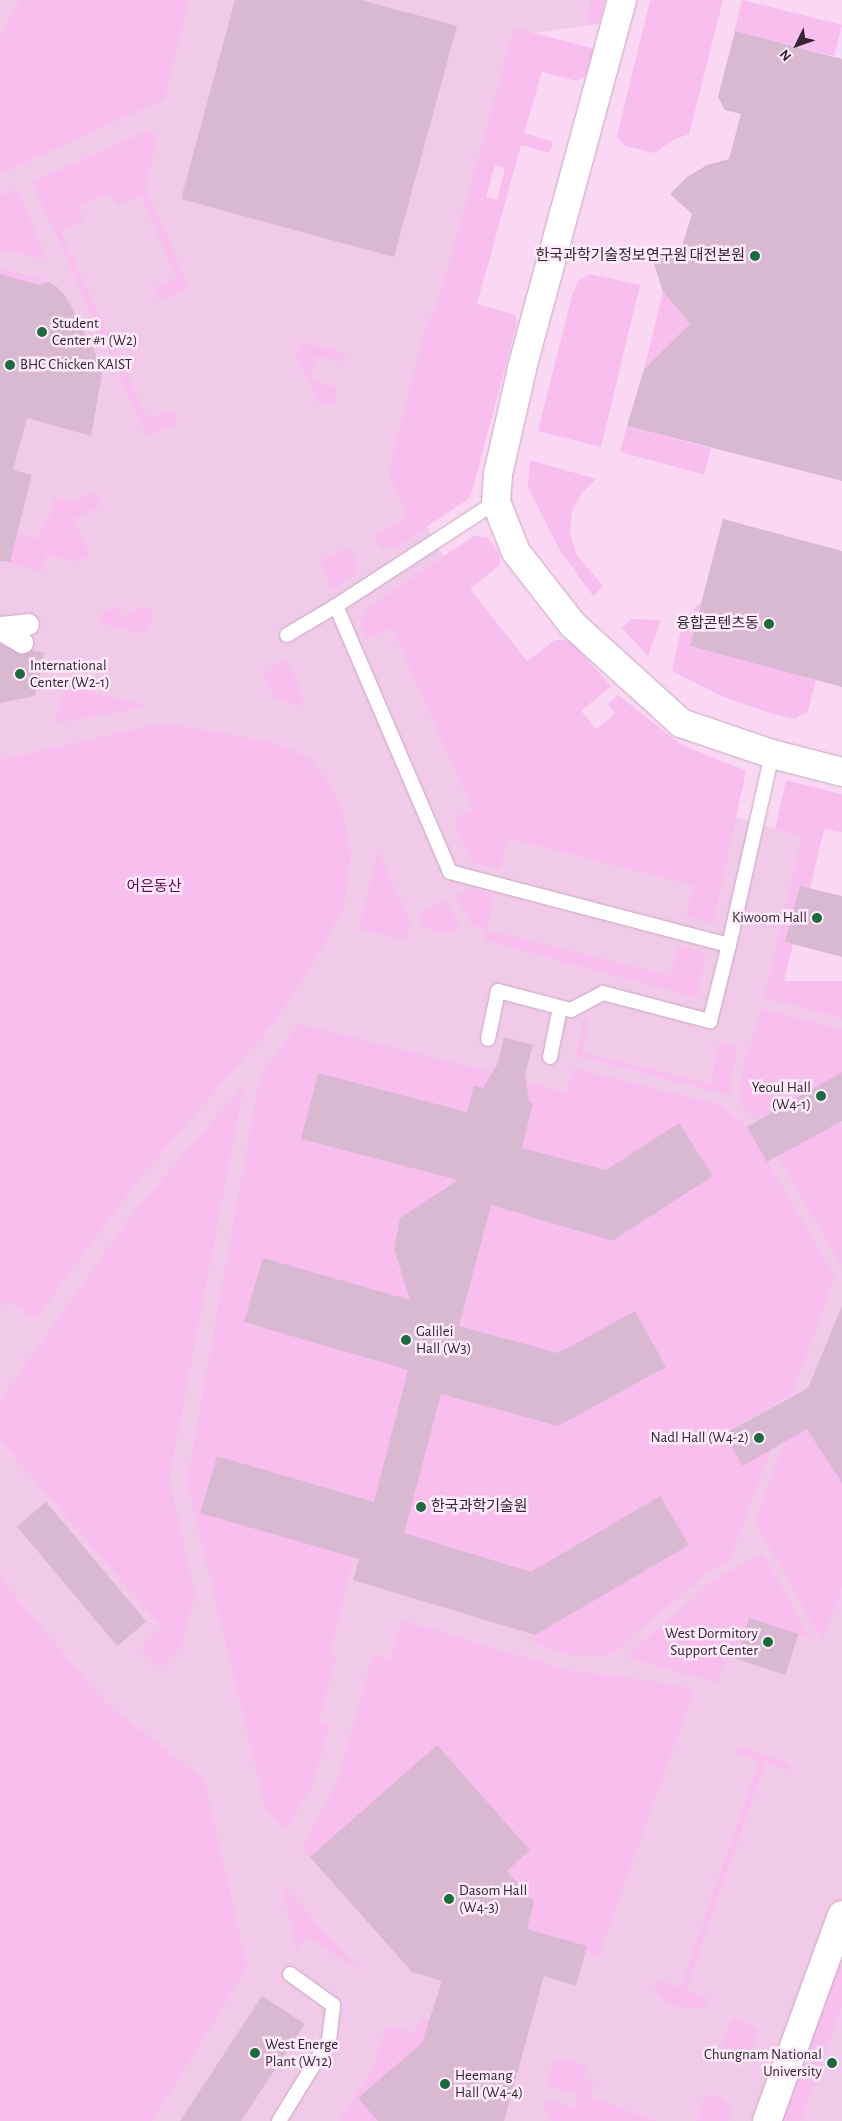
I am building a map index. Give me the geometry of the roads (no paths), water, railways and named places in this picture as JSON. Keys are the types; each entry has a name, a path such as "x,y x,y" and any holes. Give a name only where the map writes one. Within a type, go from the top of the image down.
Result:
{"street":[{"path":"622,0 522,369 498,474 496,502 516,552 573,625 616,667 681,723 772,754 842,772"},
{"path":"0,628 25,633"},
{"path":"767,2121 842,1915"}],"lane":[{"path":"287,635 336,606 496,502"},
{"path":"336,606 450,872 729,945"},
{"path":"488,1039 498,991 571,1010 603,993 710,1021 772,754"},
{"path":"550,1057 560,1008"},
{"path":"279,2121 329,2040 333,2004 290,1974"}],"place":[{"name":"한국과학기술정보연구원 대전본원","path":"755,256"},
{"name":"Student Center #1 (W2)","path":"42,332"},
{"name":"BHC Chicken KAIST","path":"10,365"},
{"name":"융합콘텐츠동","path":"769,624"},
{"name":"International Center (W2-1)","path":"20,674"},
{"name":"Kiwoom Hall","path":"817,918"},
{"name":"Yeoul Hall (W4-1)","path":"821,1096"},
{"name":"Galilei Hall (W3)","path":"406,1340"},
{"name":"Nadl Hall (W4-2)","path":"759,1438"},
{"name":"한국과학기술원","path":"421,1507"},
{"name":"West Dormitory Support Center","path":"768,1642"},
{"name":"Dasom Hall (W4-3)","path":"449,1899"},
{"name":"West Energe Plant (W12)","path":"255,2053"},
{"name":"Chungnam National University","path":"832,2063"},
{"name":"Heemang Hall (W4-4)","path":"445,2084"}],"park label":[{"name":"어은동산","path":"154,887"}]}
